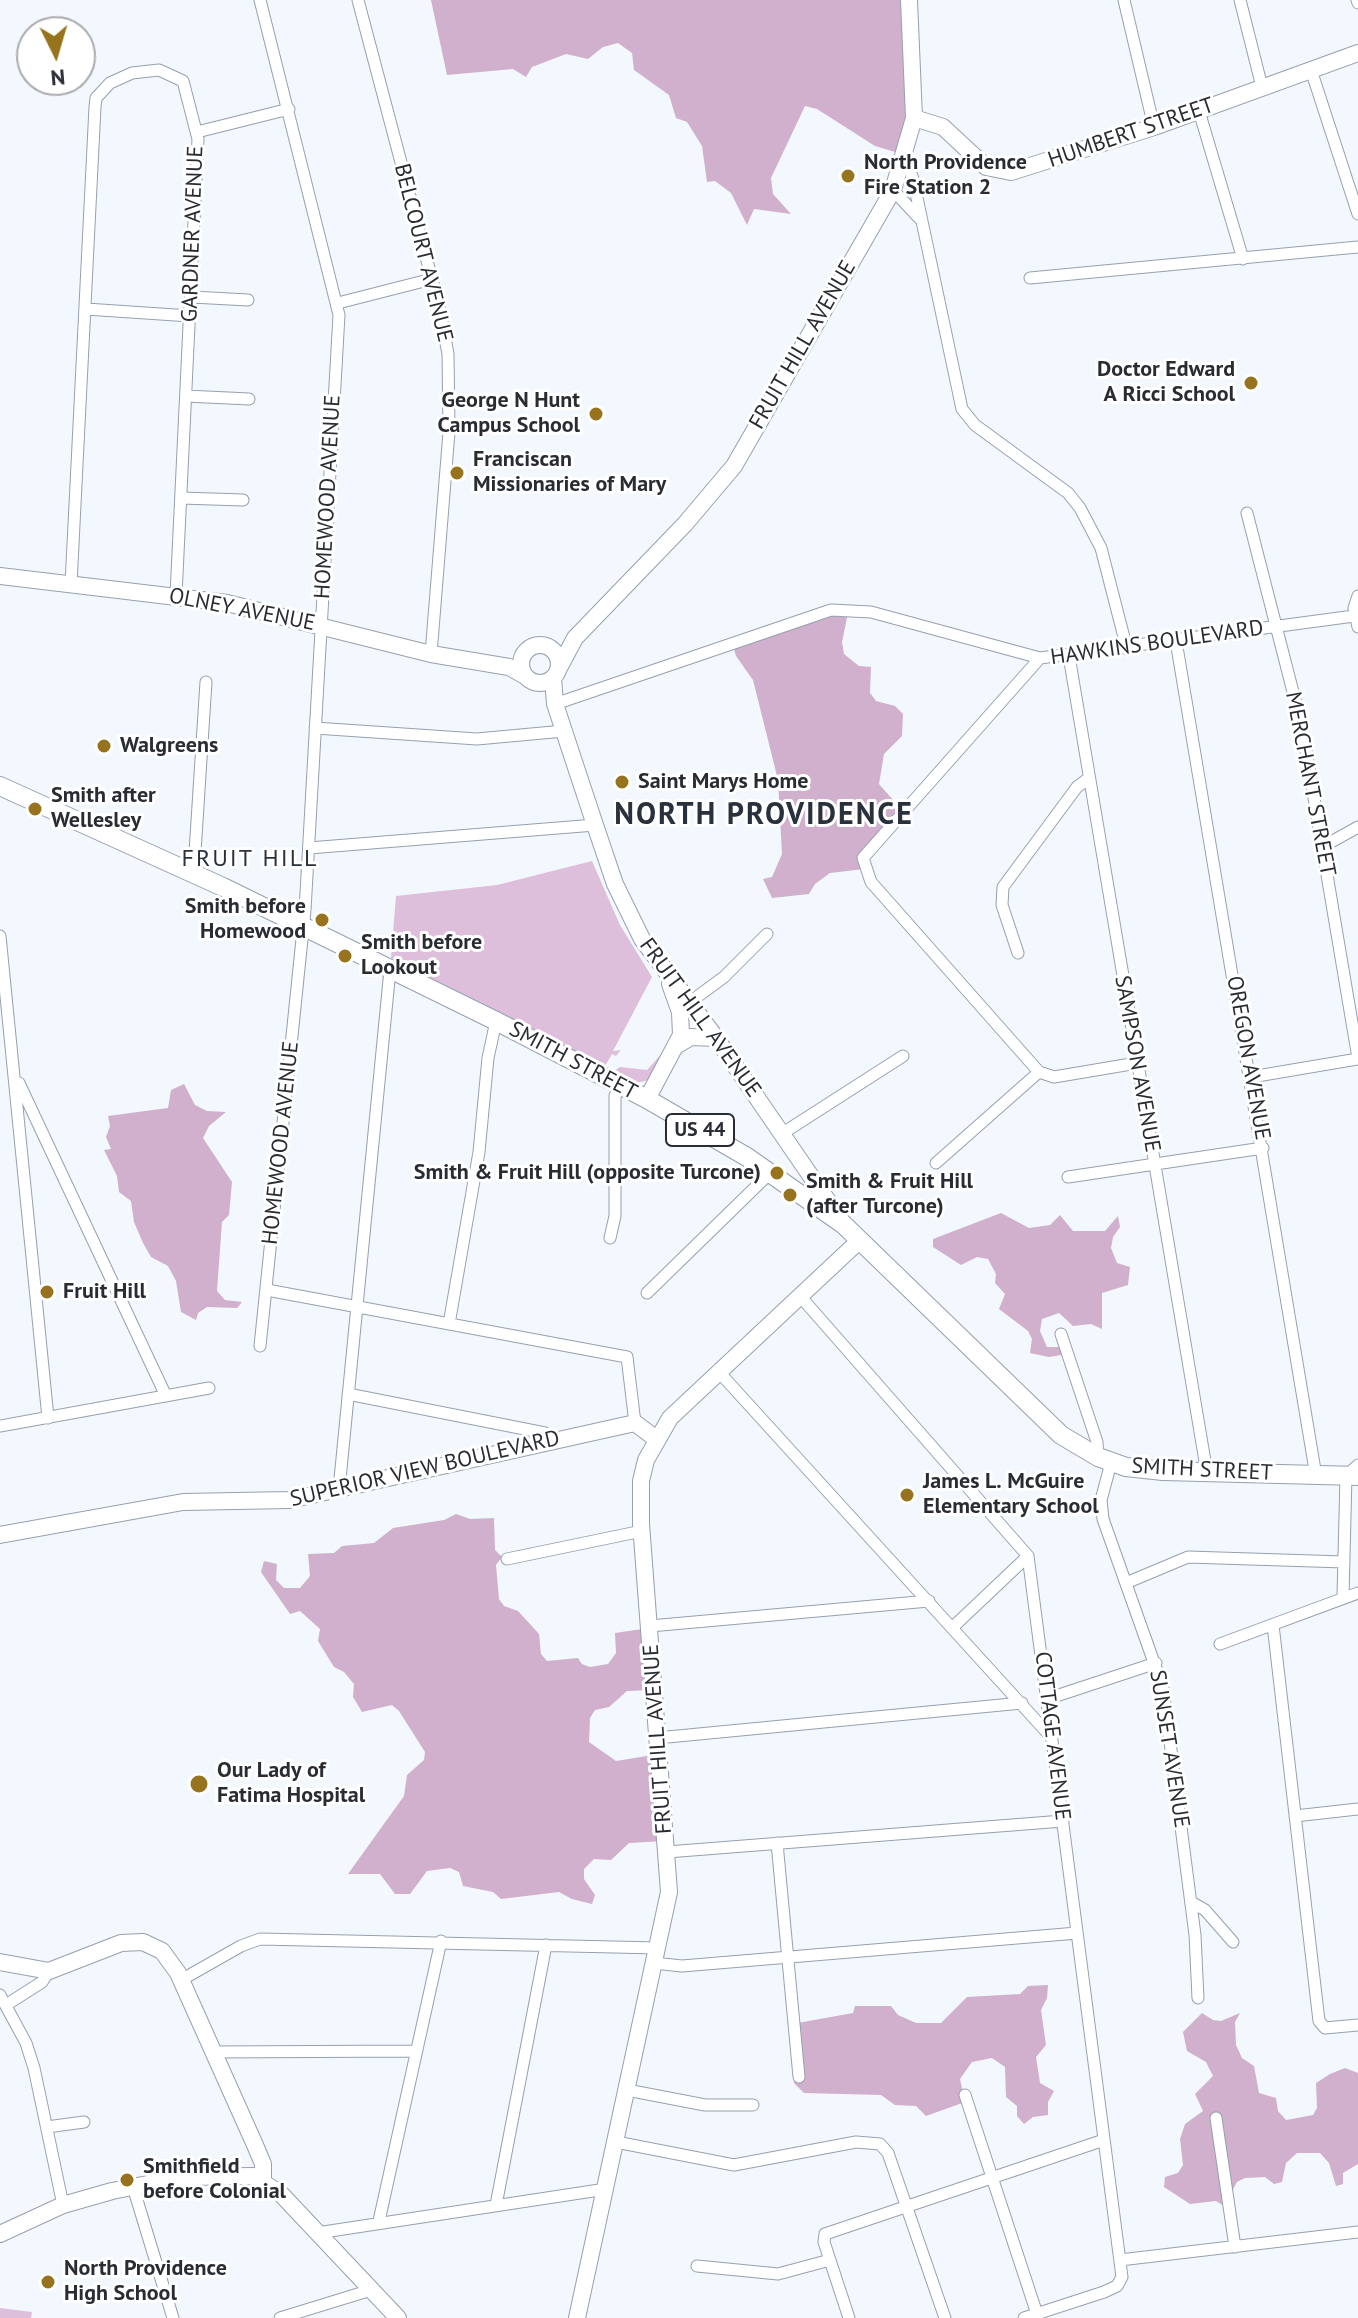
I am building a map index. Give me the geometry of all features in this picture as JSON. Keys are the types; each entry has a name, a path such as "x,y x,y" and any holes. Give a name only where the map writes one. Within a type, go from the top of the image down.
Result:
{"main road":[{"name":"SMITH STREET","path":"0,786 186,869 496,1021 647,1099 770,1173 844,1225 1061,1435 1104,1460 1141,1469 1207,1473 1316,1476 1354,1473"}],"street":[{"name":"HOMEWOOD AVENUE","path":"260,0 338,303 304,927 260,1346"},
{"name":"BELCOURT AVENUE","path":"358,0 445,330 450,379 431,654"},
{"name":"FRUIT HILL AVENUE","path":"844,1225 716,1038 666,974 630,916 544,676 575,638 685,524 734,466 893,190 905,159 914,118 909,0"},
{"path":"1124,0 1154,127"},
{"path":"1240,0 1262,87"},
{"name":"HUMBERT STREET","path":"914,118 935,122 978,162 1004,172 1154,127 1358,53"},
{"name":"GARDNER AVENUE","path":"86,309 96,98 110,83 159,70 176,77 186,87 197,132 192,297 176,595"},
{"path":"1311,70 1358,214"},
{"path":"197,132 289,109"},
{"path":"1199,111 1243,259"},
{"path":"905,159 913,179 962,409 975,425 1068,493 1080,508 1101,548 1127,649"},
{"path":"893,190 919,218"},
{"path":"1030,278 1358,247"},
{"path":"338,303 432,279"},
{"path":"192,297 248,300"},
{"path":"71,584 86,309 190,316"},
{"path":"186,396 249,399"},
{"path":"181,498 243,500"},
{"name":"MERCHANT STREET","path":"1247,513 1302,727 1358,1058"},
{"name":"OLNEY AVENUE","path":"0,576 176,595 321,626 431,654 480,661 544,676"},
{"path":"1356,622 1358,596"},
{"path":"555,704 831,610 871,612 1040,658"},
{"name":"HAWKINS BOULEVARD","path":"1039,1072 871,882 862,864 868,851 1040,658 1127,649 1277,626 1356,622"},
{"name":"FRUIT HILL AVENUE","path":"540,647 575,638"},
{"name":"OREGON AVENUE","path":"1176,641 1316,1476"},
{"path":"540,647 558,658 544,676 521,662 540,647"},
{"name":"OLNEY AVENUE","path":"480,661 540,647"},
{"name":"SAMPSON AVENUE","path":"1069,656 1207,1473"},
{"path":"186,869 195,852 206,682"},
{"path":"315,728 477,739 564,731"},
{"path":"1018,953 1001,897 1010,877 1077,787 1089,778"},
{"path":"309,848 595,825"},
{"path":"1322,847 1358,827"},
{"path":"690,1002 724,977 767,934"},
{"path":"0,936 48,1418"},
{"path":"339,1489 390,970"},
{"path":"647,1099 679,1044 680,1012 666,974"},
{"path":"449,1324 479,1152 488,1058 496,1021"},
{"path":"679,1044 691,1037 716,1038"},
{"path":"783,1133 903,1056"},
{"path":"1251,1077 1358,1058"},
{"path":"936,1163 1039,1072 1054,1077 1137,1063"},
{"path":"15,1075 166,1396"},
{"path":"610,1238 615,1216 615,1096 620,1085"},
{"path":"1068,1177 1263,1148"},
{"path":"647,1293 770,1173"},
{"name":"FRUIT HILL AVENUE","path":"577,2318 668,1904 641,1481 655,1438 670,1418 860,1240"},
{"path":"267,1290 627,1357 635,1423 655,1438"},
{"path":"800,1296 1028,1556 953,1627"},
{"path":"1061,1334 1104,1460"},
{"path":"719,1372 1052,1738"},
{"path":"0,1426 209,1388"},
{"path":"348,1394 545,1433 557,1439"},
{"name":"SUPERIOR VIEW BOULEVARD","path":"0,1535 183,1502 224,1499 277,1502 635,1423"},
{"name":"SUNSET AVENUE","path":"1104,1460 1101,1508 1156,1663 1169,1719 1191,1902 1198,1998"},
{"path":"1343,1596 1354,1473"},
{"path":"507,1559 642,1531"},
{"name":"COTTAGE AVENUE","path":"1028,1556 1120,2260"},
{"path":"1126,1583 1188,1557 1344,1562"},
{"path":"1220,1644 1358,1593"},
{"path":"650,1626 929,1601"},
{"path":"1273,1625 1321,2025 1332,2028 1358,2025"},
{"path":"1047,1699 1156,1663"},
{"path":"657,1738 1022,1703"},
{"path":"1295,1816 1358,1809"},
{"path":"667,1852 1063,1821"},
{"path":"777,1843 799,2077"},
{"path":"1191,1902 1205,1910 1233,1942"},
{"path":"181,1980 241,1946 260,1939 546,1945 656,1956 682,1966 1077,1933"},
{"path":"379,2221 441,1941"},
{"path":"0,1962 49,1971 121,1943 143,1942 162,1951 181,1980 263,2164 263,2180"},
{"path":"496,2205 546,1945"},
{"path":"49,1971 42,1982 3,2000 26,2043 63,2205"},
{"path":"213,2052 415,2051"},
{"path":"627,2090 705,2105 753,2105"},
{"path":"965,2095 1037,2314"},
{"path":"1216,2118 1235,2247"},
{"path":"47,2127 84,2122"},
{"path":"849,2318 825,2234 1104,2140"},
{"path":"616,2142 734,2165 856,2142 875,2143 888,2153 945,2318"},
{"path":"0,2234 63,2205 133,2187 205,2174 244,2175 263,2180 398,2318"},
{"path":"133,2187 173,2318"},
{"path":"317,2233 379,2221 606,2189"},
{"path":"1024,2318 1117,2286 1122,2277 1120,2260 1358,2232"},
{"path":"697,2266 778,2274 830,2260"},
{"path":"280,2318 371,2290"}],"shaded area":[{"path":"431,0 909,0 914,66 902,154 875,146 817,109 805,106 771,178 773,194 791,214 754,209 747,225 731,193 715,181 707,182 702,146 687,122 676,118 669,95 634,70 632,53 618,43 603,47 588,59 566,54 532,67 526,77 513,69 447,75"},
{"path":"822,607 849,608 842,642 844,654 859,666 871,667 870,693 876,701 895,706 903,714 902,736 884,754 879,784 901,809 865,851 864,869 830,873 815,884 809,894 772,898 763,879 772,877 782,854 778,780 753,680 736,656 731,639"},
{"path":"592,861 620,925 652,977 613,1051 621,1050 616,1056 612,1054 605,1066 391,958 396,896 497,885"},
{"path":"665,1050 649,1080 636,1083 614,1071 620,1067 647,1070"},
{"path":"184,1084 195,1105 207,1111 226,1112 209,1126 203,1138 232,1182 229,1215 222,1222 217,1291 225,1300 242,1302 237,1308 207,1307 198,1313 196,1320 181,1312 176,1281 168,1266 151,1257 143,1243 134,1222 131,1201 119,1192 117,1176 104,1150 111,1149 106,1137 110,1126 108,1116 168,1108 171,1090"},
{"path":"1001,1213 1029,1228 1050,1225 1060,1215 1073,1231 1105,1231 1118,1216 1120,1227 1113,1237 1111,1248 1117,1263 1130,1267 1128,1285 1102,1293 1102,1329 1091,1324 1073,1326 1059,1313 1042,1319 1040,1331 1047,1347 1060,1347 1067,1354 1049,1357 1030,1353 1032,1339 1028,1331 999,1309 1005,1294 995,1283 996,1274 988,1259 977,1257 961,1265 933,1247 933,1239"},
{"path":"456,1514 470,1519 494,1518 495,1550 502,1557 496,1565 499,1599 504,1606 518,1611 539,1634 541,1654 547,1661 578,1658 590,1667 608,1664 616,1653 615,1633 649,1628 654,1690 627,1691 609,1707 595,1710 590,1718 589,1742 616,1761 659,1754 665,1841 629,1843 611,1860 594,1859 584,1869 584,1879 595,1895 592,1904 559,1892 501,1899 493,1892 463,1886 459,1872 450,1868 427,1871 410,1894 395,1894 380,1874 348,1874 404,1796 407,1775 424,1760 425,1752 392,1705 362,1712 353,1697 354,1684 344,1672 334,1667 318,1641 320,1629 300,1611 290,1614 261,1572 264,1561 277,1564 276,1580 284,1588 300,1588 310,1576 308,1554 334,1553 342,1546 374,1543 393,1528 444,1520"},
{"path":"1048,1985 1047,1998 1041,2010 1046,2045 1036,2057 1040,2083 1054,2091 1048,2102 1048,2115 1033,2117 1024,2124 1017,2116 1017,2106 1006,2097 1005,2067 992,2058 972,2062 960,2079 965,2102 926,2116 916,2106 895,2105 881,2095 804,2093 794,2083 792,2024 853,2013 855,2006 891,2006 898,2015 916,2023 941,2023 967,1997 1020,1994 1028,1986"},
{"path":"1202,2013 1221,2021 1240,2013 1235,2022 1236,2045 1242,2058 1254,2066 1259,2093 1276,2098 1278,2111 1286,2120 1313,2115 1317,2108 1316,2083 1345,2068 1358,2073 1358,2164 1343,2173 1343,2184 1336,2186 1329,2163 1320,2153 1297,2153 1286,2163 1282,2182 1274,2184 1265,2177 1245,2178 1237,2182 1224,2206 1216,2201 1190,2204 1164,2187 1165,2177 1178,2173 1183,2165 1180,2139 1185,2124 1203,2111 1195,2094 1213,2076 1206,2062 1187,2051 1183,2032"},
{"path":"0,2308 32,2312 31,2318 0,2318"}],"place":[{"name":"North Providence Fire Station 2","path":"848,176"},
{"name":"Doctor Edward A Ricci School","path":"1251,383"},
{"name":"George N Hunt Campus School","path":"596,414"},
{"name":"Franciscan Missionaries of Mary","path":"457,473"},
{"name":"Walgreens","path":"104,746"},
{"name":"Saint Marys Home","path":"622,782"},
{"name":"Smith after Wellesley","path":"35,809"},
{"name":"Smith before Homewood","path":"322,920"},
{"name":"Smith before Lookout","path":"345,956"},
{"name":"Smith & Fruit Hill (opposite Turcone)","path":"777,1173"},
{"name":"Smith & Fruit Hill (after Turcone)","path":"790,1195"},
{"name":"Fruit Hill","path":"47,1292"},
{"name":"James L. McGuire Elementary School","path":"907,1495"},
{"name":"Our Lady of Fatima Hospital","path":"199,1784"},
{"name":"Smithfield before Colonial","path":"127,2180"},
{"name":"North Providence High School","path":"48,2282"}],"district":[{"name":"NORTH PROVIDENCE","path":"764,815"},
{"name":"FRUIT HILL","path":"250,859"}]}
